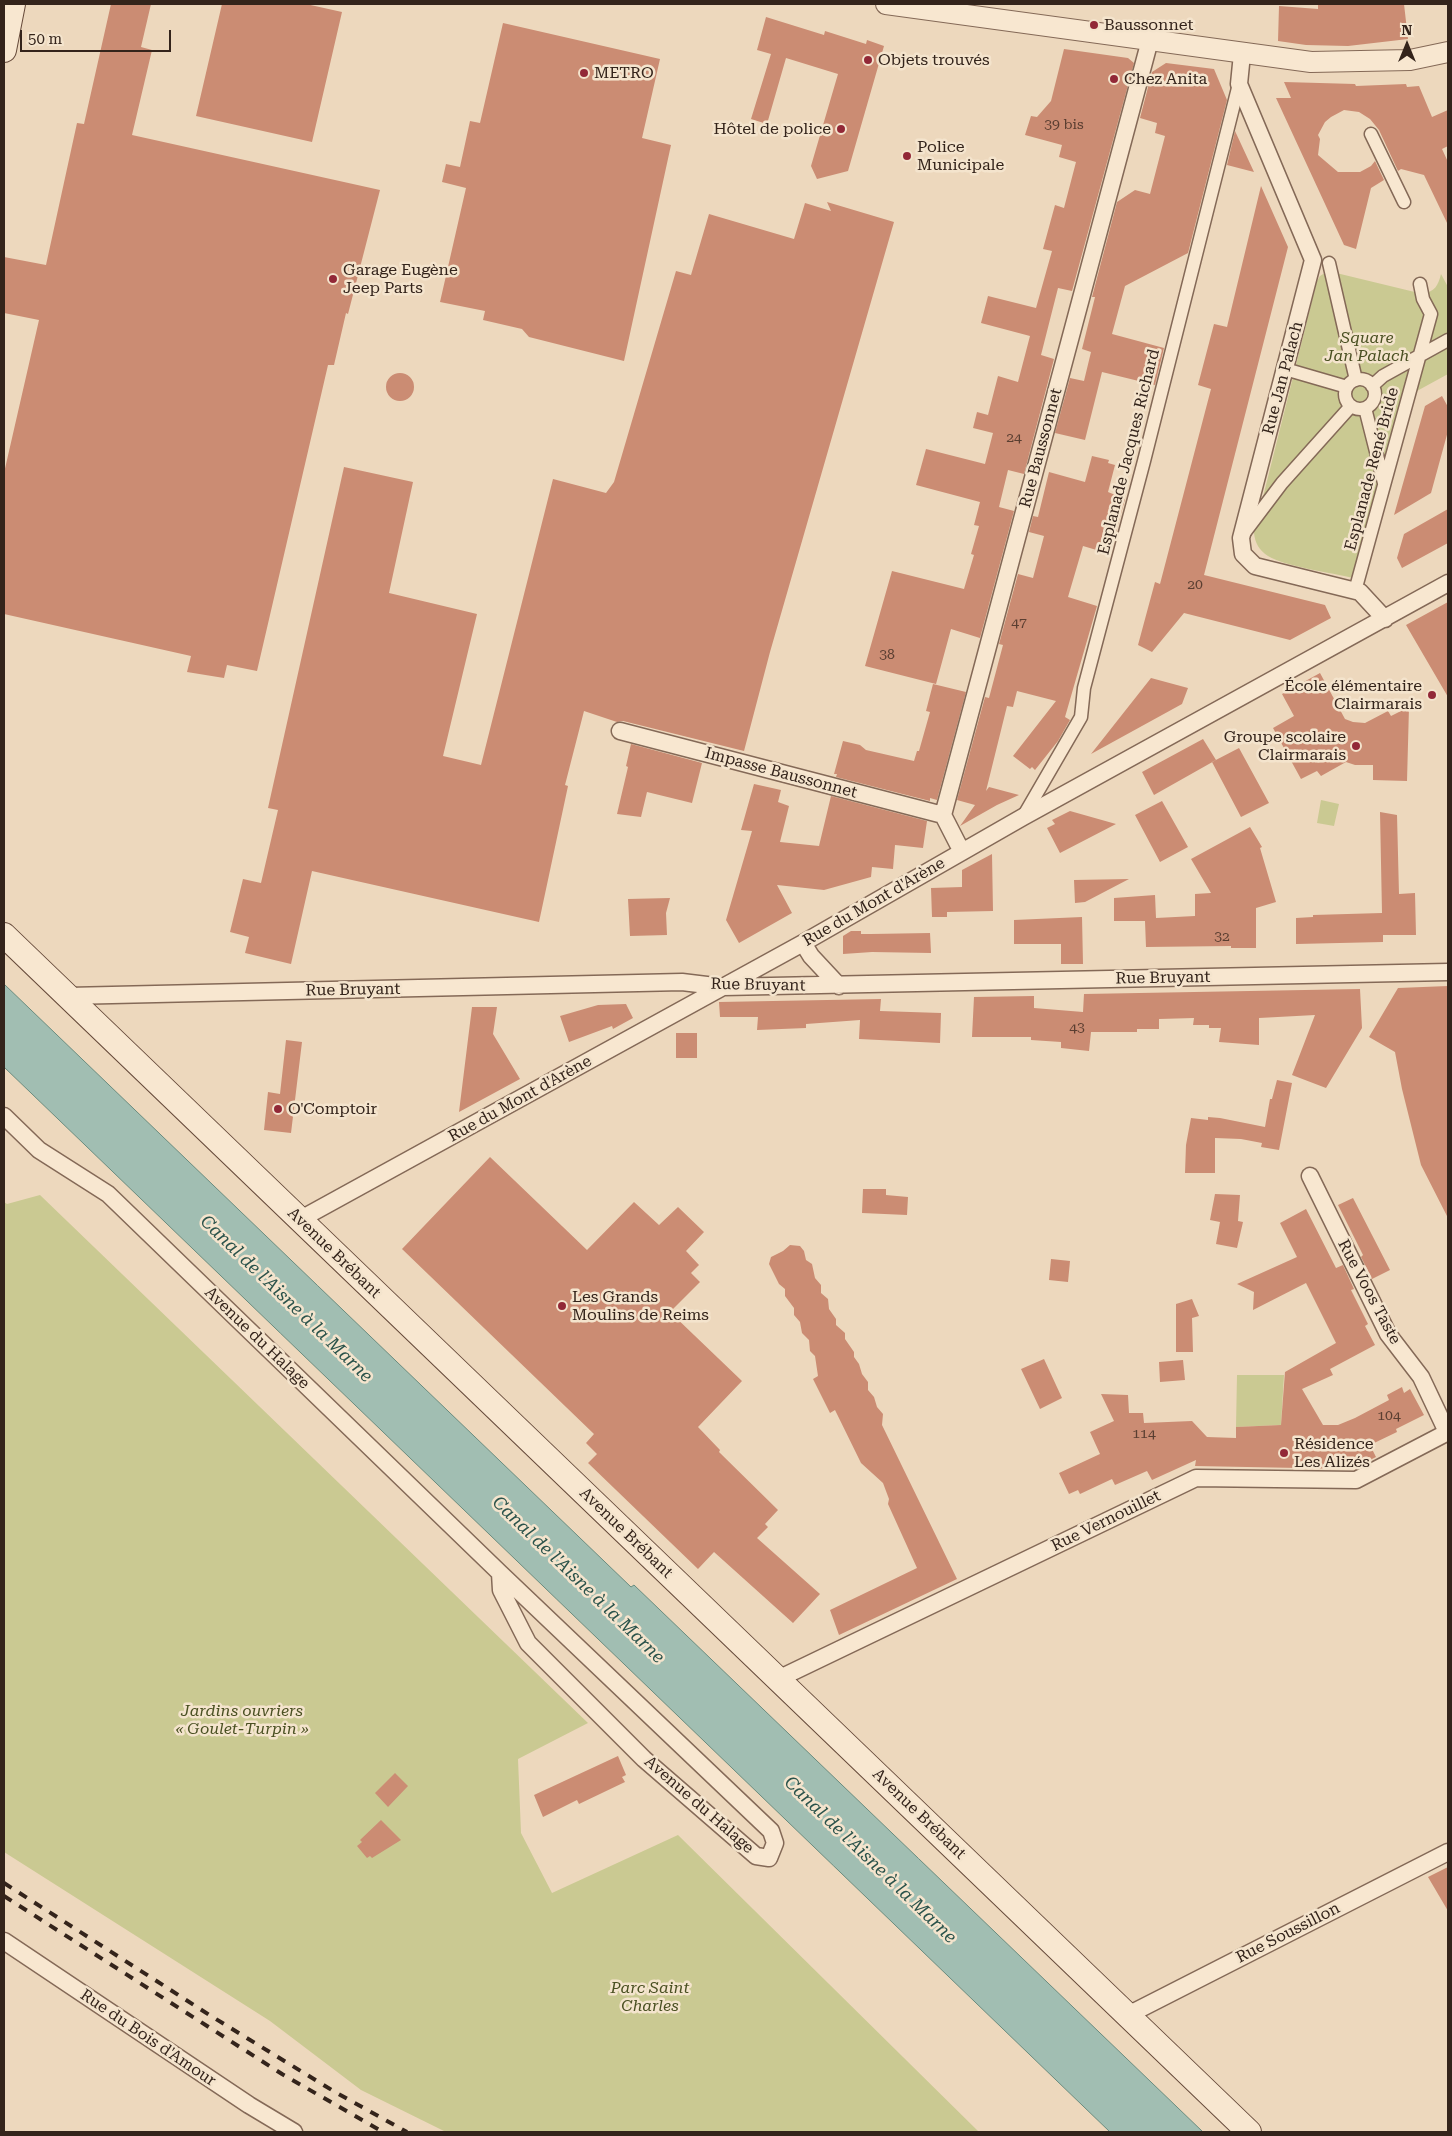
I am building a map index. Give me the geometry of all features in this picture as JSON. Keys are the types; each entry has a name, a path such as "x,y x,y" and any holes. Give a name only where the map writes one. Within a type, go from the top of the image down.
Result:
{"main road":[{"path":"4,50 13,4"},
{"name":"Avenue Brébant","path":"4,935 1249,2132"}],"street":[{"path":"886,4 913,6 1242,54 1311,62 1410,60 1448,52"},
{"name":"Rue Baussonnet","path":"943,816 1150,40"},
{"name":"Rue Jan Palach","path":"1240,538 1314,260 1239,84 1242,54"},
{"name":"Esplanade Jacques Richard","path":"1023,817 1081,717 1084,688 1144,462 1239,84"},
{"path":"1371,134 1404,202"},
{"path":"1285,369 1351,384 1365,380 1372,386 1374,399 1365,408 1355,408 1346,400 1351,384 1329,263"},
{"name":"Esplanade René Bride","path":"1355,591 1431,314 1423,299 1420,284"},
{"name":"Esplanade René Bride","path":"1372,386 1383,376 1448,340"},
{"path":"1351,406 1282,483 1240,538 1242,554 1255,566 1360,592 1385,619"},
{"path":"1365,408 1385,486"},
{"name":"Rue du Mont d'Arène","path":"299,1220 803,943 1023,817 1448,583"},
{"name":"Impasse Baussonnet","path":"620,732 943,816"},
{"path":"943,816 962,852"},
{"path":"803,943 811,956 839,986"},
{"name":"Rue Bruyant","path":"68,996 682,982 723,987 839,986 1448,972"},
{"name":"Avenue du Halage","path":"4,1116 38,1150 108,1194 500,1573 771,1831 774,1843 769,1858 756,1856 644,1759 528,1643 501,1590 500,1573"},
{"name":"Rue Voos Taste","path":"1310,1176 1388,1334 1421,1377 1448,1432"},
{"name":"Rue Vernouillet","path":"778,1679 1196,1478 1356,1480 1448,1432"},
{"name":"Rue Soussillon","path":"1128,2015 1448,1852"},
{"name":"Rue du Bois d'Amour","path":"4,1941 242,2100 294,2132"}],"green space":[{"name":"Square Jan Palach","path":"1328,271 1423,294 1435,287 1439,282 1441,274 1448,287 1448,374 1406,397 1353,578 1275,560 1260,549 1256,543 1254,533 1317,281 1320,276"},
{"path":"1321,800 1339,804 1334,826 1317,823"},
{"name":"Jardins ouvriers « Goulet-Turpin »","path":"40,1195 588,1723 518,1759 521,1833 552,1893 678,1835 979,2132 446,2132 361,2090 270,2021 4,1852 4,1202 7,1204"},
{"path":"1237,1375 1284,1375 1281,1425 1236,1427"}],"water":[{"name":"Canal de l'Aisne à la Marne","path":"4,984 631,1587 634,1585 1203,2132 1110,2132 4,1067"}],"building":[{"path":"111,4 151,4 141,47 152,50 132,135 380,190 348,314 346,313 334,365 328,365 257,671 227,665 224,678 187,672 191,656 4,614 4,473 39,320 4,313 4,257 46,265 77,123 84,124"},
{"path":"222,4 306,4 342,12 312,142 196,116"},
{"path":"1318,4 1404,4 1408,39 1348,46 1306,45 1278,41 1279,6 1318,9"},
{"path":"766,17 824,35 825,31 866,44 867,40 884,46 848,171 817,179 811,166 838,74 786,58 767,124 751,119 771,54 757,50"},
{"path":"503,23 660,59 642,138 671,145 624,361 529,337 522,329 483,320 485,311 440,302 466,188 442,182 446,164 460,167 470,121 480,123"},
{"path":"1064,49 1128,58 1134,63 1072,291 1058,288 1041,355 1054,359 1024,474 1008,470 999,507 1014,511 980,638 951,629 936,684 865,666 892,571 964,589 974,555 971,554 979,526 974,525 980,502 916,485 926,449 985,464 993,433 973,428 977,412 988,415 998,376 1018,382 1030,336 981,323 988,296 1036,308 1052,251 1043,249 1055,205 1064,208 1076,162 1059,157 1062,145 1025,135 1031,116 1037,117 1051,101"},
{"path":"1166,63 1214,69 1227,100 1188,253 1125,286 1112,334 1164,348 1155,385 1102,372 1085,440 1055,433 1070,378 1084,381 1091,352 1082,349 1095,297 1092,297 1117,202 1135,190 1150,194 1165,136 1155,133 1157,123 1140,118 1152,72"},
{"path":"1284,82 1355,84 1356,86 1406,84 1407,87 1419,86 1432,117 1448,110 1448,146 1442,149 1448,162 1448,225 1424,175 1401,169 1398,171 1379,130 1370,119 1359,112 1344,110 1325,122 1318,135 1320,139 1318,155 1338,172 1360,172 1371,166 1375,161 1384,180 1371,188 1356,249 1344,245 1276,98 1291,98"},
{"path":"1235,131 1254,172 1227,165"},
{"path":"1261,186 1288,247 1204,575 1325,605 1331,618 1290,640 1184,613 1152,652 1138,645 1155,582 1160,584 1211,389 1198,385 1214,324 1227,327"},
{"path":"827,202 894,222 770,652 744,751 623,721 617,722 584,711 565,785 568,786 539,922 312,871 291,964 245,953 249,937 230,932 243,879 261,883 278,810 268,808 344,467 413,482 389,593 477,614 443,756 481,765 553,479 606,493 614,482 676,271 691,275 709,214 794,239 805,203 831,211"},
{"path":"400,373 410,377 414,387 410,397 400,401 390,397 386,387 390,377"},
{"path":"1442,396 1448,407 1448,431 1431,493 1394,515 1425,406"},
{"path":"1092,456 1109,460 1108,463 1115,465 1108,492 1125,499 1110,554 1083,546 1068,597 1097,606 1065,717 1070,720 1058,741 1035,770 1032,767 1030,769 1013,756 1056,701 1017,691 1013,707 1007,706 986,791 989,787 1019,795 960,826 975,805 957,800 985,697 989,698 1003,645 999,644 1018,574 1033,578 1044,536 1029,532 1033,516 1038,517 1049,472 1085,482"},
{"path":"1448,509 1448,543 1402,568 1397,558 1404,534"},
{"path":"1448,602 1448,697 1406,625"},
{"path":"1320,673 1345,719 1365,723 1388,711 1391,716 1409,707 1407,781 1373,780 1373,765 1355,765 1346,762 1321,776 1317,771 1301,779 1273,728 1294,716 1282,694"},
{"path":"1151,678 1188,688 1182,704 1091,754"},
{"path":"933,684 966,692 937,800 930,798 930,801 836,777 837,774 834,774 843,741 860,745 866,750 914,761 917,751 919,751 930,712 926,711"},
{"path":"1203,739 1216,760 1154,795 1142,772"},
{"path":"631,744 702,763 692,803 647,792 641,817 617,814 628,767 626,766"},
{"path":"1239,748 1269,803 1241,817 1212,762"},
{"path":"754,784 781,790 778,802 789,806 780,842 819,846 831,796 927,821 923,848 895,845 893,869 872,867 871,877 824,890 777,885 792,913 739,943 726,920 752,831 741,830"},
{"path":"1162,801 1188,847 1160,862 1135,815"},
{"path":"1070,811 1116,824 1060,853 1047,828 1055,824 1052,820"},
{"path":"1380,812 1397,815 1399,894 1415,893 1416,935 1383,935 1383,942 1296,944 1296,918 1313,917 1313,915 1382,913"},
{"path":"1250,827 1262,847 1260,848 1276,902 1256,908 1256,948 1231,948 1231,946 1146,947 1145,921 1114,921 1114,898 1155,895 1156,918 1195,916 1195,894 1211,893 1191,859"},
{"path":"992,854 993,911 947,912 947,917 932,917 931,888 962,887 962,870"},
{"path":"1129,879 1085,902 1075,903 1074,880"},
{"path":"670,898 666,913 667,935 630,936 628,899"},
{"path":"1082,917 1083,964 1061,964 1061,944 1014,944 1014,920"},
{"path":"851,931 861,931 861,934 930,933 931,953 872,952 843,954 843,936"},
{"path":"1448,986 1448,1218 1421,1165 1395,1052 1369,1037 1398,988"},
{"path":"1360,989 1362,1028 1326,1088 1292,1075 1315,1015 1259,1018 1259,1045 1219,1042 1221,1028 1209,1028 1209,1025 1193,1025 1194,1018 1159,1019 1159,1029 1137,1029 1137,1032 1091,1032 1089,1051 1061,1048 1061,1042 1031,1040 1031,1037 972,1037 974,997 1034,996 1034,1008 1083,1012 1084,994"},
{"path":"881,999 880,1011 941,1013 940,1043 859,1039 860,1020 806,1024 806,1028 757,1030 758,1017 720,1017 719,1002"},
{"path":"626,1004 633,1018 613,1029 612,1026 569,1042 560,1016 598,1005"},
{"path":"472,1007 497,1007 493,1034 520,1079 459,1112"},
{"path":"676,1033 697,1033 697,1058 676,1058"},
{"path":"286,1040 302,1042 291,1133 264,1130 268,1092 280,1094"},
{"path":"1277,1080 1292,1083 1279,1150 1261,1147 1262,1143 1241,1139 1215,1138 1215,1173 1185,1173 1186,1145 1191,1118 1208,1120 1208,1117 1220,1118 1265,1127 1270,1099 1272,1099"},
{"name":"Les Grands Moulins de Reims","path":"490,1157 587,1250 634,1202 659,1225 678,1207 704,1232 686,1251 699,1265 691,1273 700,1282 670,1312 742,1381 698,1427 720,1450 719,1452 778,1510 765,1524 768,1527 757,1538 820,1594 793,1623 714,1552 698,1569 588,1463 597,1454 586,1443 594,1434 402,1249"},
{"path":"863,1189 886,1189 886,1195 908,1197 907,1215 862,1213"},
{"path":"1215,1194 1240,1195 1238,1221 1243,1222 1237,1248 1216,1244 1220,1222 1210,1220"},
{"path":"1353,1198 1390,1270 1372,1279 1361,1257 1363,1255 1338,1205"},
{"path":"1306,1209 1336,1268 1343,1265 1354,1289 1351,1290 1368,1324 1365,1326 1375,1345 1330,1369 1333,1375 1302,1389 1323,1425 1338,1425 1355,1418 1389,1400 1387,1395 1402,1387 1404,1393 1410,1389 1424,1415 1396,1429 1397,1432 1370,1445 1376,1457 1352,1469 1195,1466 1196,1460 1152,1480 1147,1471 1115,1485 1112,1479 1080,1494 1078,1490 1069,1494 1059,1473 1100,1454 1090,1432 1114,1421 1101,1394 1128,1395 1129,1413 1143,1413 1144,1423 1192,1421 1207,1437 1236,1438 1236,1427 1281,1425 1285,1372 1336,1343 1306,1283 1253,1310 1254,1292 1237,1284 1297,1257 1280,1223"},
{"path":"790,1245 800,1246 804,1251 806,1260 812,1264 815,1278 821,1285 821,1293 828,1299 829,1309 836,1319 836,1325 845,1333 845,1339 854,1352 854,1357 868,1382 868,1390 883,1414 882,1425 957,1579 839,1635 830,1610 917,1568 888,1504 889,1499 883,1483 861,1463 835,1410 830,1413 813,1379 818,1376 815,1356 810,1351 809,1340 802,1333 800,1322 794,1315 794,1308 785,1296 785,1289 779,1284 769,1264 771,1257"},
{"path":"1051,1259 1070,1261 1068,1282 1049,1280"},
{"path":"1192,1299 1199,1316 1192,1318 1193,1352 1176,1352 1176,1304"},
{"path":"1044,1359 1062,1398 1040,1409 1021,1369"},
{"path":"1183,1360 1185,1380 1160,1382 1159,1362"},
{"path":"618,1756 626,1775 622,1777 625,1782 579,1804 577,1800 543,1817 534,1795"},
{"path":"395,1773 408,1786 388,1807 375,1793"},
{"path":"381,1820 401,1840 372,1858 370,1856 367,1858 357,1846 362,1842 360,1840"},
{"path":"1448,1867 1448,1911 1428,1877"}],"railway":[{"path":"4,1883 211,2016 335,2092 407,2132"},
{"path":"4,1896 282,2074 383,2132"}],"place":[{"name":"Baussonnet","path":"1094,25"},
{"name":"Objets trouvés","path":"868,60"},
{"name":"METRO","path":"584,73"},
{"name":"Chez Anita","path":"1114,79"},
{"name":"Hôtel de police","path":"841,129"},
{"name":"Police Municipale","path":"907,156"},
{"name":"Garage Eugène Jeep Parts","path":"333,279"},
{"name":"École élémentaire Clairmarais","path":"1432,695"},
{"name":"Groupe scolaire Clairmarais","path":"1356,746"},
{"name":"O'Comptoir","path":"278,1109"},
{"name":"Les Grands Moulins de Reims","path":"562,1306"},
{"name":"Résidence Les Alizés","path":"1284,1453"}],"park label":[{"name":"Parc Saint Charles","path":"650,1997"}]}
